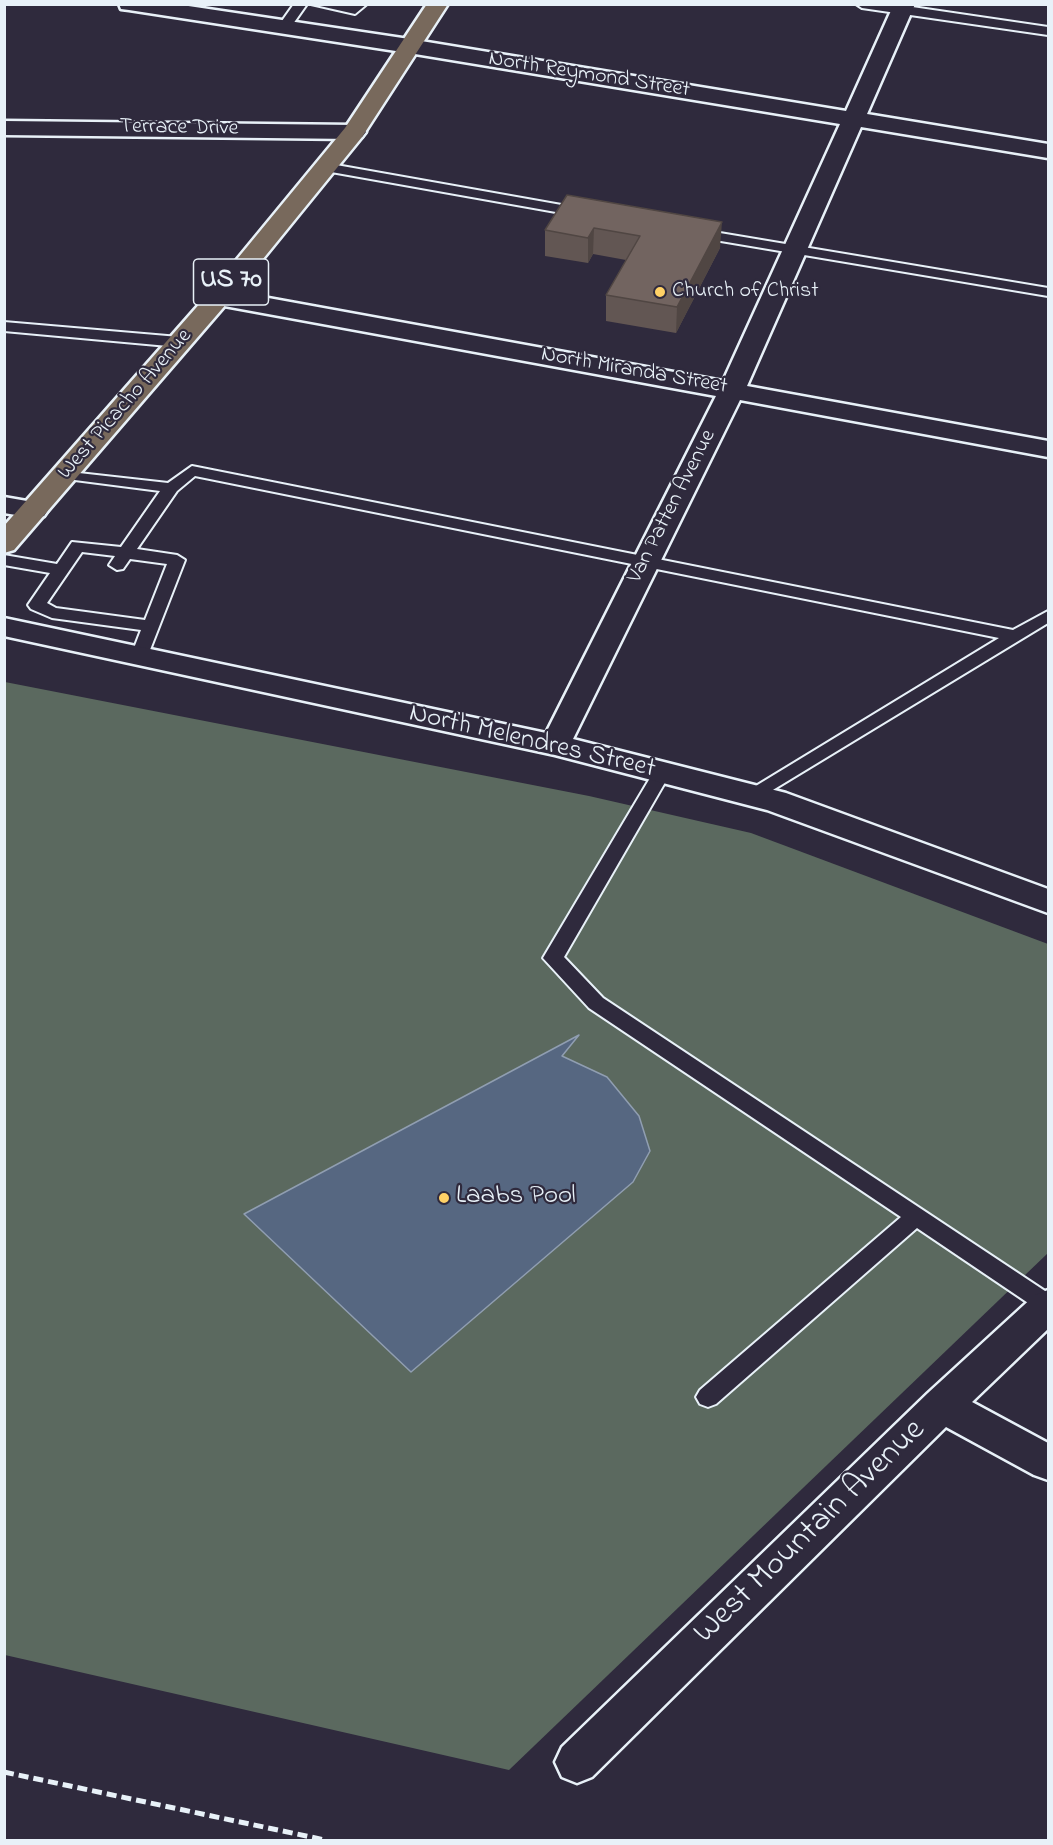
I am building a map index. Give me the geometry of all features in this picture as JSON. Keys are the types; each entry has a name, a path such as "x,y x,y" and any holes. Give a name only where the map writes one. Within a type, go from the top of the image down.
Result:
{"main road":[{"name":"West Picacho Avenue","path":"4,544 219,297 354,132 438,4"}],"street":[{"name":"North Reymond Street","path":"129,4 409,46 1048,151"},
{"name":"Van Patten Avenue","path":"555,745 732,390 904,8"},
{"path":"4,118 46,126"},
{"name":"Terrace Drive","path":"4,128 46,126 354,132"},
{"name":"North Miranda Street","path":"219,297 1048,449"},
{"path":"4,505 34,510"},
{"name":"North Melendres Street","path":"4,627 86,623 140,656 555,745 662,772 753,796 1048,900"},
{"name":"West Mountain Avenue","path":"577,1762 942,1405 1048,1305"},
{"path":"942,1405 1048,1463"}],"lane":[{"path":"283,28 301,4"},
{"path":"317,4 355,10 361,4"},
{"path":"862,4 904,8 1048,32"},
{"path":"325,167 595,215"},
{"path":"677,229 1048,292"},
{"path":"4,326 179,342"},
{"path":"120,559 171,488 192,471 1016,636"},
{"path":"67,474 171,488"},
{"path":"140,656 149,626 177,560 120,559 78,546 37,605 52,613 86,623 149,626"},
{"path":"4,560 62,570"},
{"path":"753,796 1048,616"},
{"path":"662,772 552,958 596,1003 1048,1305"},
{"path":"708,1397 917,1216"}],"green space":[{"path":"5,682 589,796 751,833 1048,944 1048,1253 509,1770 5,1655"}],"water":[{"name":"Laabs Pool","path":"579,1035 562,1056 607,1077 639,1116 650,1151 633,1182 411,1372 244,1214"}],"building":[{"path":"567,195 722,222 677,307 606,295 640,236 594,228 588,238 545,230"}],"railway":[{"path":"4,1772 325,1840"}],"place":[{"name":"Church of Christ","path":"660,292"},
{"name":"Laabs Pool","path":"444,1198"}]}
